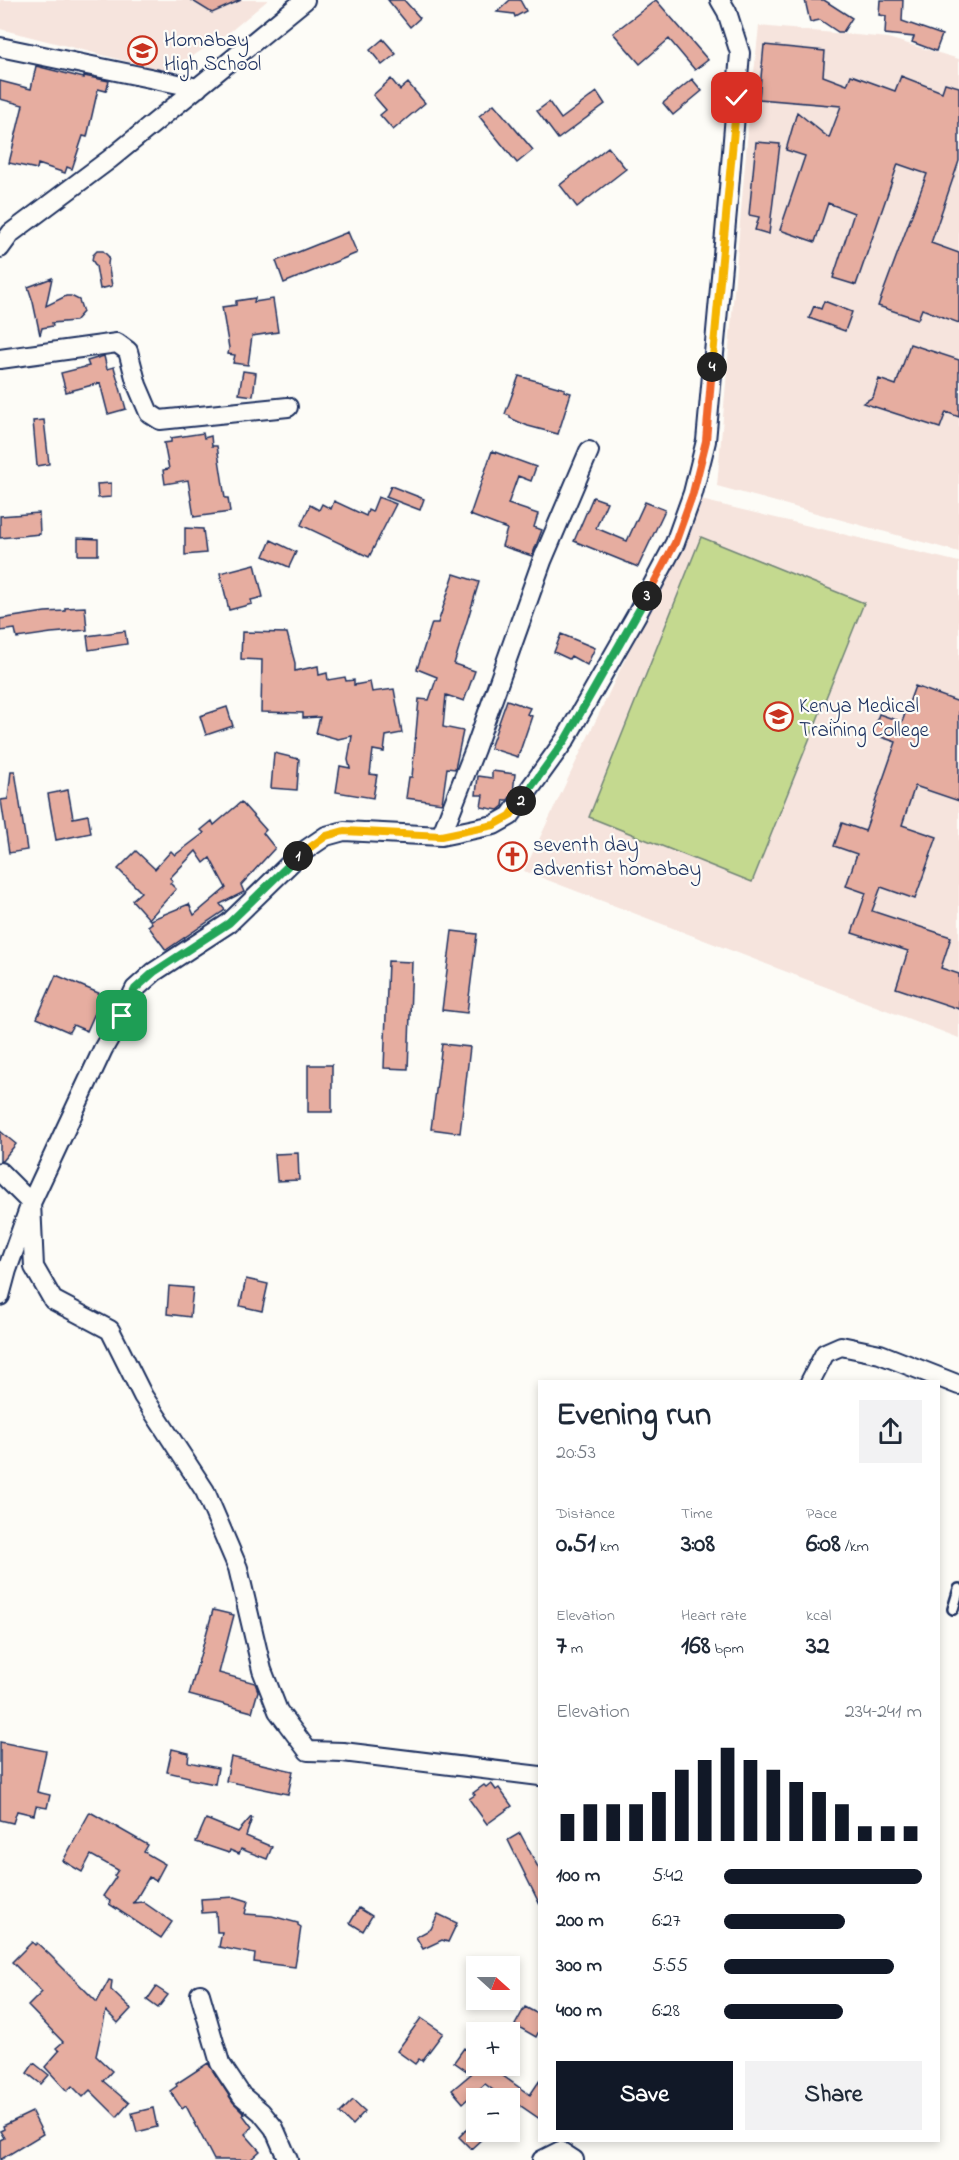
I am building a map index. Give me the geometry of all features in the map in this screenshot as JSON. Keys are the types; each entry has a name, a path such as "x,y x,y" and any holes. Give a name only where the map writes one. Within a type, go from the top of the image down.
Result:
{"street":[{"path":"0,248 11,233 110,159 305,0"},
{"path":"0,1296 31,1203 103,1049 135,989 154,972 229,923 301,853 326,836 344,831 441,836 494,825 510,816 565,740 636,616 675,543 693,493 706,441 740,53 727,12 720,0"},
{"path":"0,47 198,88"},
{"path":"0,358 117,343 128,351 137,385 149,413 160,420 288,407"},
{"path":"441,836 475,749 542,561 589,451"},
{"path":"0,1172 31,1203 34,1267 53,1300 110,1330 143,1396 205,1491 238,1568 262,1670 278,1711 308,1752 343,1752 538,1776"},
{"path":"811,1380 825,1353 841,1346 880,1354 959,1385"},
{"path":"200,1994 220,2063 242,2096 261,2112 274,2128 288,2160"},
{"path":"542,2160 564,2153"}],"lane":[{"path":"953,1609 959,1589"}],"shaded area":[{"name":"Homabay High School","path":"0,0 268,0 232,30 169,72 0,29"},
{"path":"759,26 888,38 959,59 959,552 717,486"},
{"name":"Kenya Medical Training College","path":"701,500 959,562 959,1038 524,871"}],"green space":[{"path":"701,537 864,603 752,882 589,817"}],"building":[{"path":"191,0 241,0 212,13"},
{"path":"388,0 404,0 420,18 410,27"},
{"path":"510,0 520,0 526,11 515,17 514,14 497,12"},
{"path":"656,0 708,60 695,70 669,39 640,64 613,33"},
{"path":"805,0 824,0 852,18 843,32 838,32 820,20 810,22"},
{"path":"880,0 903,0 902,21 942,35 936,51 912,42 914,37 885,34 886,16 879,15"},
{"path":"383,39 396,54 382,65 370,50"},
{"path":"764,45 825,51 823,76 847,85 851,75 895,91 901,76 942,92 945,83 959,87 959,161 931,243 959,253 959,323 922,309 918,319 878,306 927,174 898,164 856,285 833,278 854,213 828,203 815,242 780,230 805,156 786,150 797,112 829,138 841,106 759,99"},
{"path":"36,66 84,78 84,76 109,81 106,91 98,89 87,137 83,136 72,169 67,167 65,173 38,164 37,169 9,163 23,105 0,99 0,81 31,89"},
{"path":"391,79 400,90 408,83 425,103 393,130 380,115 386,110 373,95"},
{"path":"692,79 702,91 673,115 663,103"},
{"path":"597,92 605,104 558,139 537,111 549,102 561,119"},
{"path":"494,104 533,150 517,163 479,116"},
{"path":"756,142 780,144 769,234 755,230 759,217 749,215"},
{"path":"608,147 626,169 577,207 560,185"},
{"path":"348,232 357,253 284,283 276,261"},
{"path":"97,251 103,251 109,257 112,286 100,289 96,266 92,260"},
{"path":"52,278 46,306 66,296 71,296 79,300 83,312 75,321 52,323 53,326 42,328 40,335 28,287"},
{"path":"255,298 254,302 273,299 278,332 252,336 248,365 233,363 235,355 228,354 222,307 236,305 236,301"},
{"path":"824,301 852,312 845,331 809,318 814,306 821,309"},
{"path":"910,344 959,360 959,417 946,412 940,428 863,403 873,397 879,379 896,385"},
{"path":"104,356 107,369 114,367 126,409 108,414 100,383 66,392 61,373 89,366 87,361"},
{"path":"243,371 256,373 253,396 239,394"},
{"path":"519,376 565,389 564,391 571,393 558,434 528,426 505,414"},
{"path":"44,420 49,464 37,466 33,421"},
{"path":"203,433 204,438 211,436 212,446 217,446 225,498 228,498 230,512 194,517 188,480 165,484 163,470 169,469 164,443 171,442 171,438"},
{"path":"492,451 536,467 531,481 518,476 508,504 538,514 534,527 542,530 532,556 502,546 507,529 470,515"},
{"path":"111,483 111,497 98,498 97,484"},
{"path":"391,486 424,499 420,510 386,497"},
{"path":"378,497 396,504 369,557 301,525 310,505 319,510 322,504 331,509 334,501 366,516 368,510 372,512"},
{"path":"593,497 607,502 596,528 627,541 645,502 665,510 638,567 574,541"},
{"path":"39,513 40,534 0,538 0,516"},
{"path":"185,528 203,529 206,553 185,555"},
{"path":"78,538 98,539 98,555 78,555"},
{"path":"271,540 296,552 289,567 264,556"},
{"path":"255,564 263,597 251,600 252,604 229,610 220,573"},
{"path":"454,574 479,582 454,664 475,671 464,701 446,695 443,727 463,731 455,769 447,768 442,803 406,798 409,777 412,777 419,699 429,700 437,677 417,669 432,623 438,623"},
{"path":"85,607 87,630 17,638 15,629 0,631 0,619 65,611 65,608"},
{"path":"125,631 127,644 89,650 87,636"},
{"path":"242,632 287,633 295,671 318,666 319,675 327,673 328,680 345,677 346,681 354,680 354,685 370,682 372,692 394,689 402,733 386,736 384,752 373,750 370,774 377,775 373,798 336,792 340,766 350,768 348,760 352,736 338,739 316,733 320,717 303,718 303,713 261,712 262,660 241,659"},
{"path":"561,634 595,648 587,665 571,656 569,659 554,652"},
{"path":"915,686 959,702 959,801 915,786 902,825 937,837 915,899 881,887 872,911 951,937 941,968 959,974 959,1009 896,988 908,951 852,933 866,893 846,886 857,854 834,846 842,823 865,831 896,742 872,734 879,714 902,722"},
{"path":"507,700 530,708 527,714 532,716 518,757 490,748"},
{"path":"227,707 233,726 206,735 200,716"},
{"path":"274,753 299,759 297,790 271,788"},
{"path":"11,771 15,771 27,850 9,853 1,800 8,799"},
{"path":"492,771 515,774 513,793 508,800 504,800 503,806 498,810 481,807 483,795 476,795 478,776 492,778"},
{"path":"68,790 73,818 88,815 91,833 56,840 48,794"},
{"path":"241,802 266,830 263,833 275,848 241,885 244,892 220,904 225,910 166,950 148,926 152,923 150,920 189,904 194,915 226,888 210,858 204,863 196,851 170,878 173,881 170,883 176,889 149,919 132,900 141,892 118,869 136,851 155,869 171,851 175,855 204,833 201,830 212,821 214,825"},
{"path":"452,931 477,934 467,1013 442,1010"},
{"path":"388,961 412,962 408,1069 384,1068"},
{"path":"56,975 103,995 87,1031 73,1025 69,1032 37,1018"},
{"path":"442,1044 470,1047 460,1133 431,1129"},
{"path":"308,1065 332,1065 332,1112 308,1112"},
{"path":"0,1131 16,1144 2,1161 0,1161"},
{"path":"298,1153 299,1180 277,1181 275,1154"},
{"path":"246,1279 268,1284 262,1311 240,1306"},
{"path":"169,1286 193,1288 190,1317 167,1314"},
{"path":"213,1610 234,1615 219,1673 255,1683 258,1691 252,1712 189,1695"},
{"path":"0,1742 46,1751 37,1792 50,1795 47,1808 36,1806 34,1815 17,1811 13,1823 0,1820"},
{"path":"172,1749 189,1753 188,1762 218,1768 215,1784 167,1772"},
{"path":"231,1757 293,1771 288,1794 226,1781"},
{"path":"491,1783 496,1790 499,1788 512,1806 487,1824 469,1799 484,1785 486,1787"},
{"path":"90,1812 148,1845 144,1852 165,1864 156,1881 149,1877 132,1903 143,1902 172,1922 161,1938 109,1904 110,1901 103,1896 118,1870 91,1855 82,1872 63,1861"},
{"path":"251,1817 246,1836 272,1847 267,1859 241,1849 239,1854 230,1850 229,1853 196,1842 206,1819 238,1832"},
{"path":"520,1833 538,1867 538,1901 508,1840"},
{"path":"235,1897 248,1901 245,1914 272,1916 298,1923 301,1927 295,1967 254,1962 255,1954 219,1947 222,1932 217,1932 216,1912 202,1913 201,1899"},
{"path":"359,1908 372,1916 363,1931 350,1923"},
{"path":"438,1914 457,1923 448,1942 442,1940 423,1949 416,1937 431,1929"},
{"path":"32,1942 35,1945 37,1943 49,1954 97,2002 109,1980 112,1981 111,1990 131,2009 118,2023 106,2011 96,2056 112,2071 103,2081 129,2103 117,2117 90,2090 83,2097 72,2086 67,2091 45,2067 59,2051 56,2048 63,2042 28,2006 42,1992 12,1962"},
{"path":"156,1987 168,1995 158,2008 147,2000"},
{"path":"525,2007 538,2014 536,2037 520,2028 520,2022 517,2022"},
{"path":"421,2018 443,2033 422,2061 419,2059 415,2064 397,2051"},
{"path":"464,2048 466,2050 466,2070 454,2062"},
{"path":"34,2063 49,2075 41,2084 27,2073"},
{"path":"208,2063 252,2127 245,2134 260,2151 250,2160 214,2160 186,2106 182,2109 170,2091 177,2086 176,2084"},
{"path":"469,2076 503,2076 530,2095 538,2083 538,2118 520,2105 520,2088 490,2088 485,2084 480,2088 466,2088 466,2100 463,2103 452,2090"},
{"path":"353,2100 365,2111 352,2125 340,2113"},
{"path":"153,2108 157,2127 137,2132 132,2113"},
{"path":"32,2112 43,2134 0,2160 0,2140 4,2138 0,2131 4,2129 3,2126"},
{"path":"466,2130 466,2142 479,2142 471,2149 459,2137"}],"place":[{"name":"Homabay High School","path":"143,51"},
{"name":"Kenya Medical Training College","path":"778,717"},
{"name":"seventh day adventist homabay","path":"512,856"}],"route":[{"path":"122,1016 135,989 154,972 229,923 301,853 326,836 344,831 441,836 494,825 510,816 565,740 675,543 693,493 706,441 737,98"}]}
